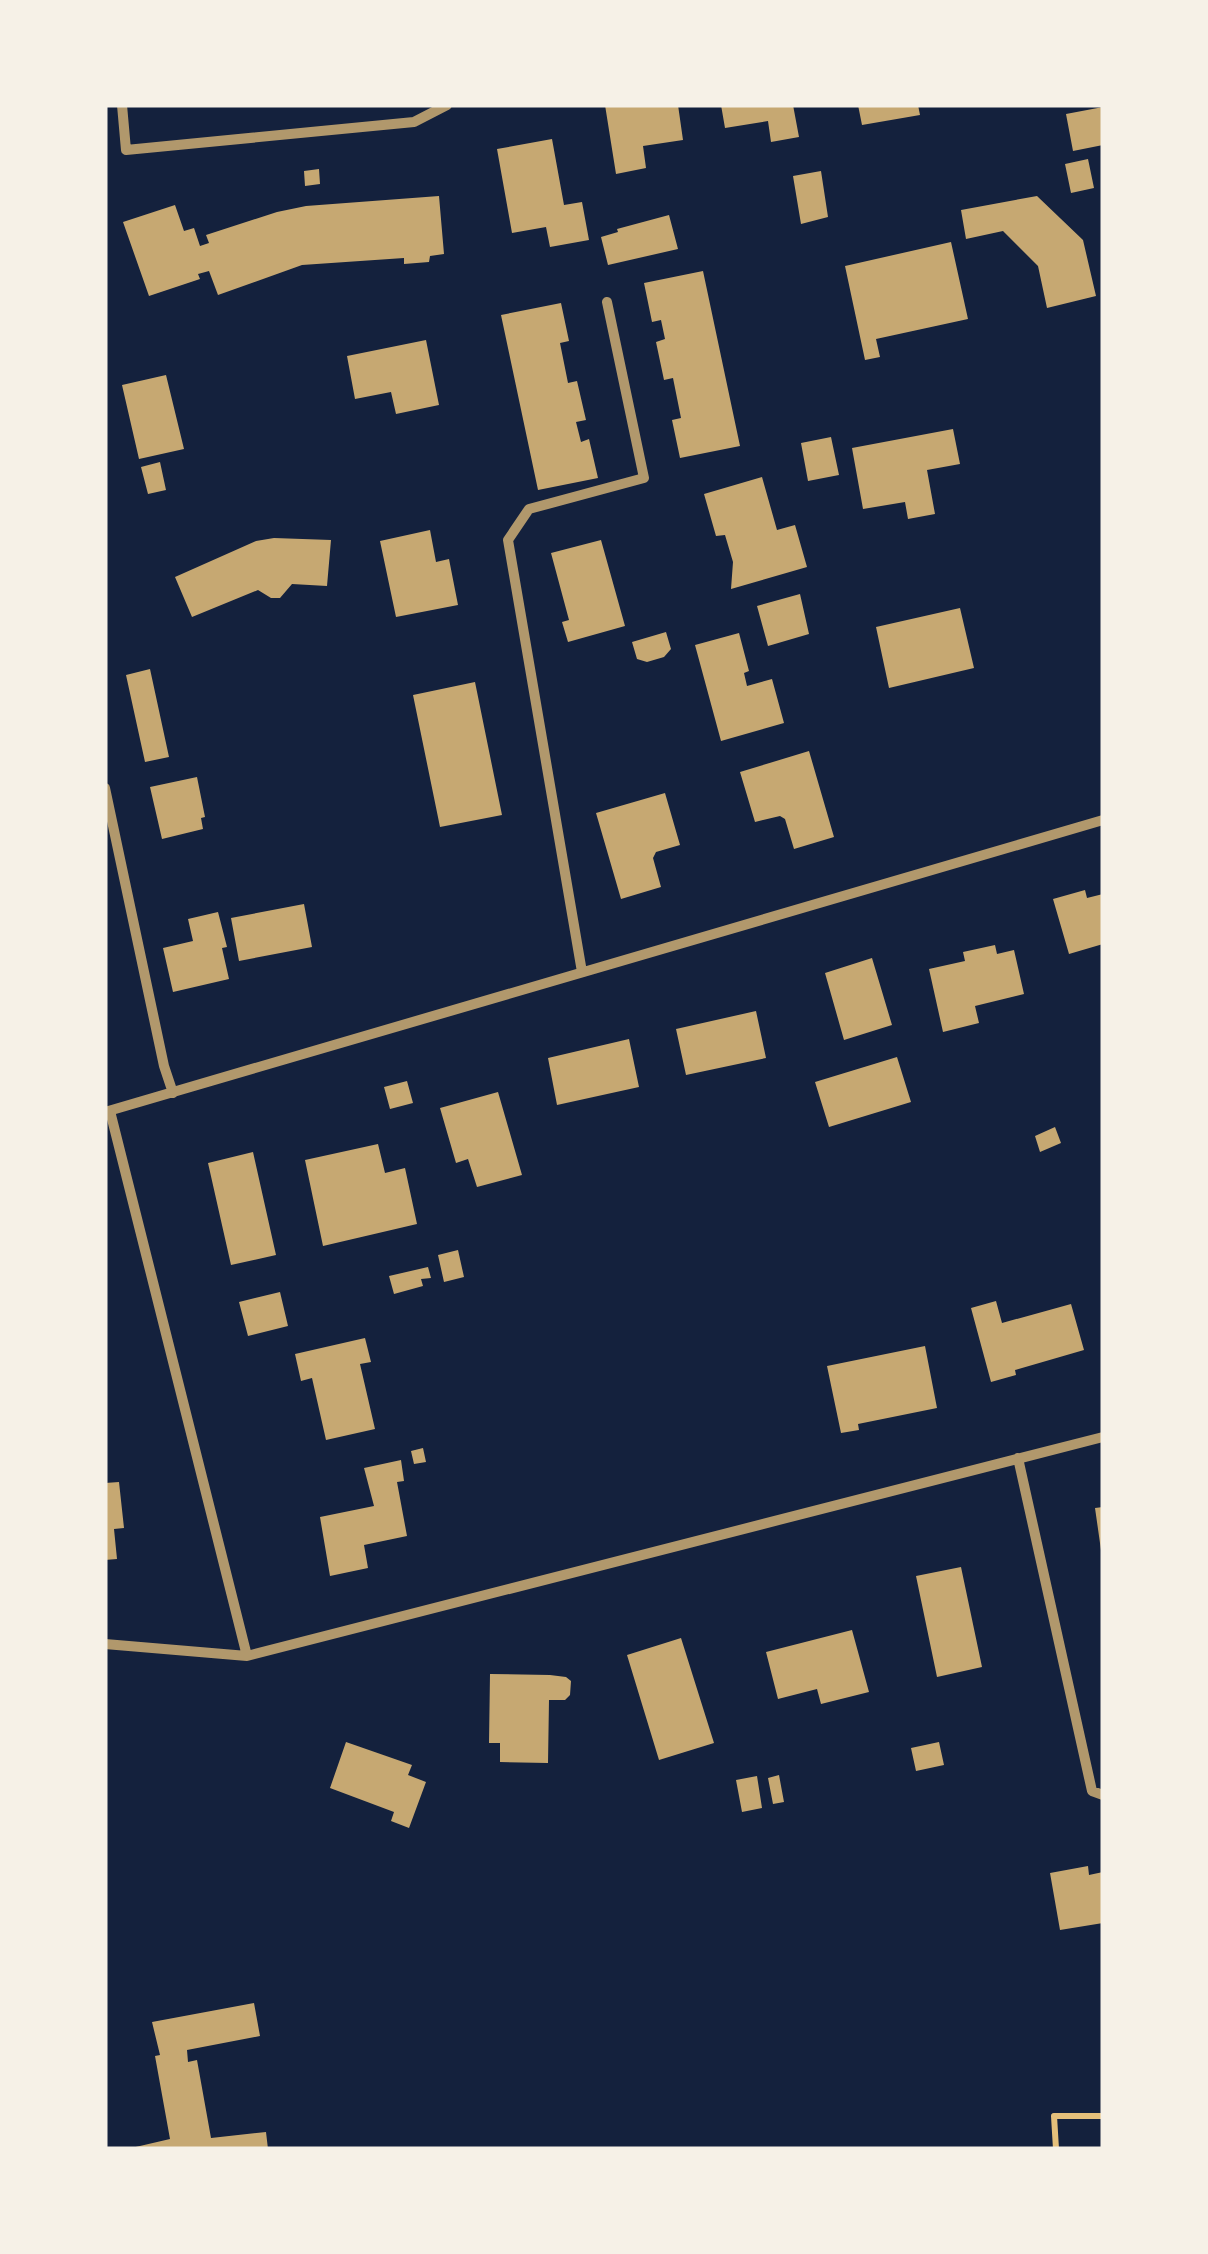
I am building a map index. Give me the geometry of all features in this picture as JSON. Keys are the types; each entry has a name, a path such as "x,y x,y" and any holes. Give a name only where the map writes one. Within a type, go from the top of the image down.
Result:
{"street":[{"path":"122,105 126,150 414,122 447,105"},
{"path":"582,972 508,540 530,509 644,478 606,302"},
{"path":"105,788 164,1066 173,1092"},
{"path":"247,1656 108,1112 1103,820"},
{"path":"105,1644 247,1656 1103,1437"},
{"path":"1018,1458 1092,1791 1103,1795"}],"path":[{"path":"1056,2149 1054,2116 1103,2116"}],"building":[{"path":"605,105 678,105 683,140 643,146 646,168 616,174"},
{"path":"721,105 793,105 799,137 771,142 768,121 725,128"},
{"path":"858,105 918,105 920,115 862,125"},
{"path":"1103,107 1103,145 1073,151 1066,114"},
{"path":"552,139 564,205 582,202 589,240 550,247 546,227 512,233 497,149"},
{"path":"1088,159 1094,188 1071,193 1065,164"},
{"path":"319,169 320,184 305,186 304,171"},
{"path":"821,171 828,217 801,224 793,176"},
{"path":"439,196 444,254 430,256 429,262 404,264 404,258 302,265 218,295 209,271 198,274 200,279 149,296 123,222 175,205 184,231 194,228 200,246 209,243 206,235 277,212 306,206"},
{"path":"1037,196 1083,240 1096,296 1047,308 1038,266 1003,231 966,239 961,210"},
{"path":"669,215 678,249 608,265 601,237"},
{"path":"951,242 968,319 876,339 880,357 865,360 845,266"},
{"path":"703,271 740,446 680,458 672,420 681,418 673,378 664,380 656,342 665,339 661,320 652,322 644,283"},
{"path":"561,303 569,341 560,343 568,383 577,381 586,420 576,422 581,442 589,439 598,478 538,490 501,315"},
{"path":"426,340 439,405 396,414 391,392 355,399 347,356"},
{"path":"166,375 184,449 139,459 122,385"},
{"path":"953,429 960,464 927,470 935,514 908,519 905,502 863,509 852,448"},
{"path":"831,437 839,475 808,481 801,443"},
{"path":"160,462 166,490 148,494 141,467"},
{"path":"762,477 777,530 795,525 807,567 731,589 733,562 725,535 716,536 704,494"},
{"path":"430,530 436,562 449,559 458,605 396,617 380,541"},
{"path":"331,540 327,586 292,584 280,598 271,598 258,590 192,617 175,577 256,541"},
{"path":"601,540 625,626 568,642 562,622 569,620 551,553"},
{"path":"800,594 809,634 768,646 757,606"},
{"path":"960,608 974,668 889,688 876,627"},
{"path":"666,632 671,649 664,657 647,662 637,659 632,642"},
{"path":"739,633 749,671 744,673 747,686 772,679 784,723 721,741 695,645"},
{"path":"150,669 169,757 145,762 126,675"},
{"path":"475,682 502,815 440,827 413,695"},
{"path":"809,751 834,837 794,849 785,819 780,816 755,822 740,772"},
{"path":"197,777 205,817 201,818 203,829 162,839 150,787"},
{"path":"665,793 680,845 656,852 653,858 661,887 621,899 596,813"},
{"path":"1085,890 1087,898 1103,894 1103,944 1069,954 1053,899"},
{"path":"304,904 312,947 239,961 231,918"},
{"path":"218,912 227,947 222,948 229,979 173,992 163,948 193,941 188,919"},
{"path":"995,945 997,954 1014,950 1024,994 975,1006 979,1023 943,1032 929,969 965,961 963,952"},
{"path":"872,958 892,1025 844,1040 825,973"},
{"path":"756,1011 766,1058 686,1075 676,1029"},
{"path":"629,1039 639,1087 557,1105 548,1058"},
{"path":"897,1057 911,1102 829,1127 815,1082"},
{"path":"407,1081 413,1103 390,1109 384,1087"},
{"path":"498,1092 522,1175 477,1187 468,1159 456,1163 440,1108"},
{"path":"1055,1127 1061,1143 1040,1152 1035,1136"},
{"path":"378,1144 385,1173 405,1168 417,1224 323,1246 305,1160"},
{"path":"253,1152 276,1255 231,1265 208,1163"},
{"path":"458,1250 464,1277 444,1282 438,1255"},
{"path":"428,1267 431,1278 421,1279 423,1286 394,1294 389,1276"},
{"path":"280,1292 288,1326 248,1336 239,1302"},
{"path":"996,1301 1002,1323 1071,1304 1084,1350 1015,1370 1016,1375 991,1382 971,1308"},
{"path":"365,1338 371,1362 360,1364 375,1429 326,1440 312,1378 301,1381 295,1354"},
{"path":"925,1346 937,1408 858,1424 859,1430 841,1433 827,1366"},
{"path":"423,1448 426,1462 414,1464 411,1451"},
{"path":"401,1460 404,1481 397,1482 407,1536 364,1545 368,1568 330,1576 320,1517 374,1506 364,1468"},
{"path":"119,1482 124,1528 114,1529 117,1559 105,1560 105,1483"},
{"path":"1103,1507 1103,1550 1101,1550 1095,1508"},
{"path":"961,1567 982,1667 937,1677 916,1576"},
{"path":"852,1630 869,1692 821,1704 817,1689 778,1699 766,1652"},
{"path":"681,1638 714,1743 659,1760 627,1655"},
{"path":"490,1674 550,1675 571,1681 570,1695 565,1700 549,1700 548,1763 500,1762 500,1743 489,1743"},
{"path":"346,1742 412,1765 408,1775 426,1782 409,1828 391,1821 394,1812 330,1788"},
{"path":"939,1742 944,1765 916,1771 911,1748"},
{"path":"779,1775 784,1802 773,1804 768,1778"},
{"path":"757,1776 762,1808 742,1812 736,1780"},
{"path":"1088,1866 1089,1875 1103,1872 1103,1923 1060,1930 1050,1873"},
{"path":"254,2003 260,2036 187,2050 188,2062 197,2060 211,2138 266,2132 268,2149 127,2149 170,2139 152,2022"}]}
